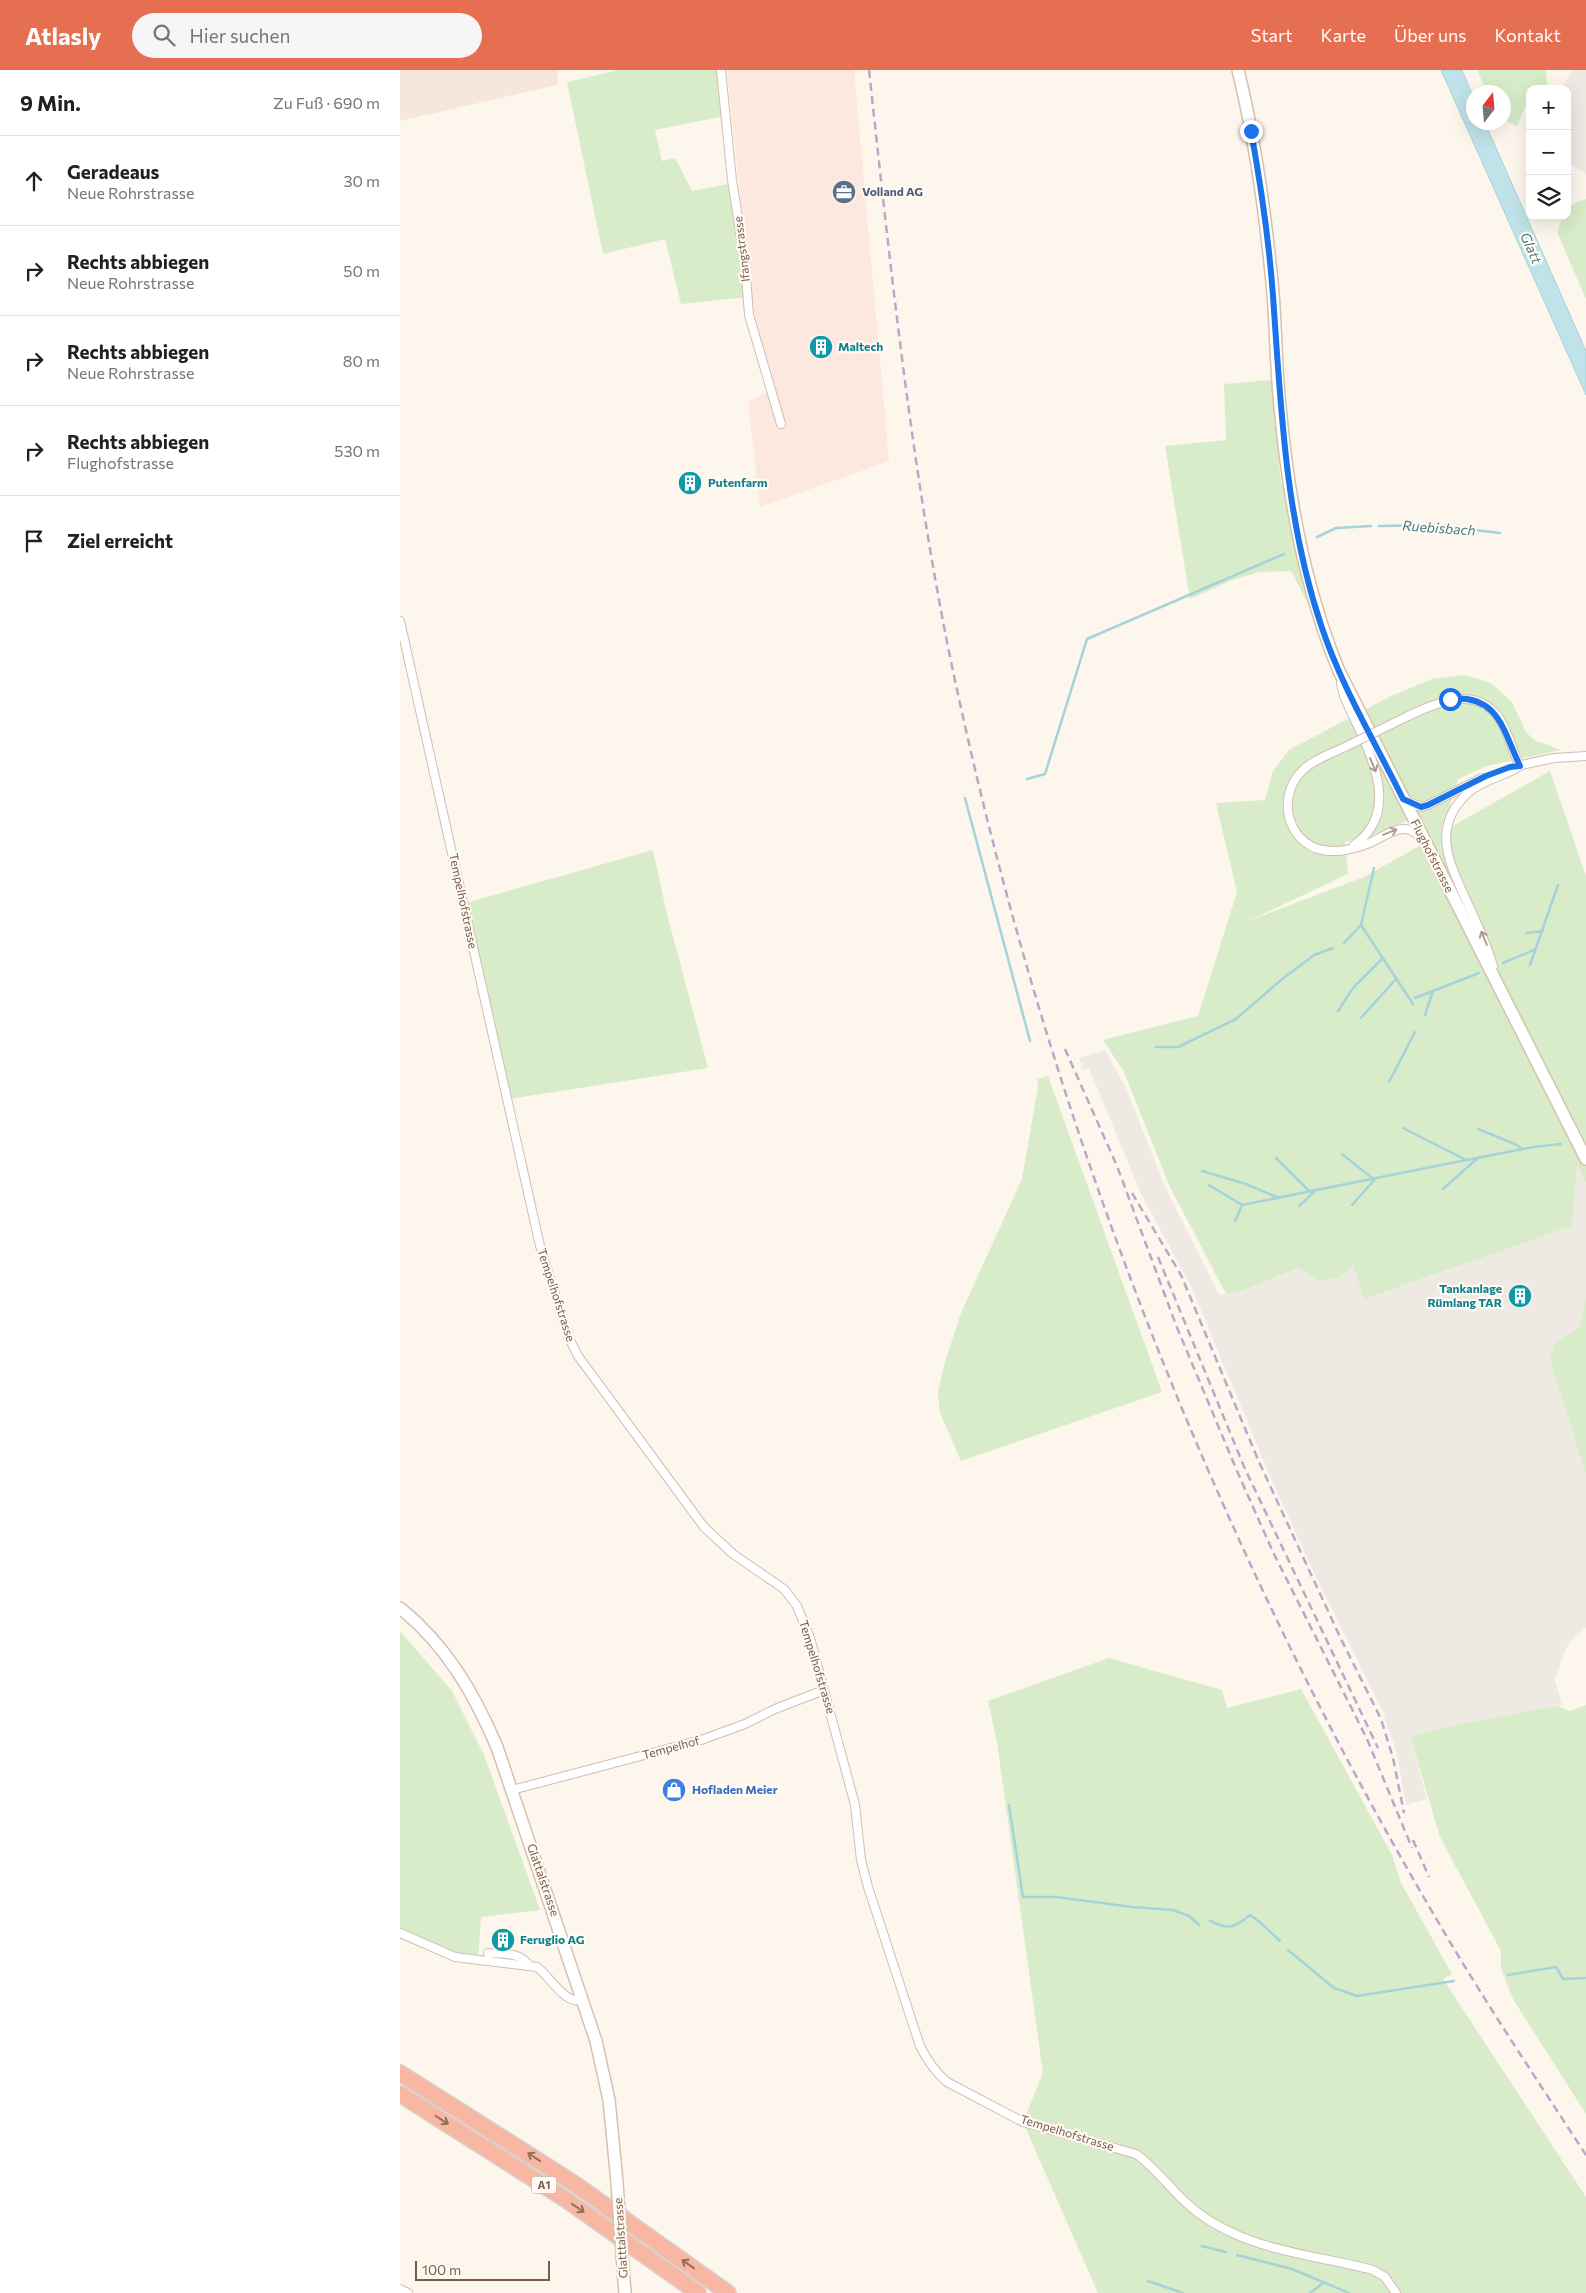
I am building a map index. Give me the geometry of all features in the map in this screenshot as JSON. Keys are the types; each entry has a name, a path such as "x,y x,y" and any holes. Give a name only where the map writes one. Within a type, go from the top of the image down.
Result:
{"highway":[{"name":"A1","path":"400,2073 567,2179 728,2293"},
{"name":"A1","path":"400,2094 548,2188 698,2293"}],"main road":[{"name":"Flughofstrasse","path":"1238,70 1255,150 1267,232 1280,407 1290,497 1318,615 1338,671 1586,1159"},
{"name":"Glattalstrasse","path":"400,1608 444,1652 467,1685 488,1726 512,1790 596,2041 607,2088 617,2182"},
{"name":"Glatttalstrasse","path":"617,2182 625,2293"}],"street":[{"name":"Ifangstrasse","path":"721,70 732,180 744,263 749,315 781,424"},
{"name":"Tempelhofstrasse","path":"400,621 540,1246 568,1336 578,1356 704,1527 733,1554 784,1589 797,1606 804,1622 824,1690 855,1805 861,1860 868,1887 920,2046 937,2073 960,2089 1023,2122 1136,2154 1195,2210 1226,2230 1286,2251 1373,2270 1385,2277 1396,2293"},
{"path":"1338,671 1344,696 1378,777 1381,799 1372,828 1351,848"},
{"path":"1427,844 1415,832 1405,828 1396,829 1367,844 1351,848 1330,851 1310,845 1293,828 1287,808 1290,788 1303,770 1317,760 1408,716 1450,699 1463,699 1482,703 1493,711 1501,721 1520,766"},
{"path":"1403,799 1421,807 1486,776 1510,767 1554,758 1586,756"},
{"path":"1498,984 1486,943 1451,867 1445,835 1450,816 1471,790 1520,766"},
{"name":"Tempelhof","path":"512,1790 701,1740 745,1724 775,1709 824,1690"},
{"path":"400,1934 455,1957 476,1961 528,1964"},
{"path":"488,1953 518,1955 528,1964 545,1973 565,1995 575,2001 582,2000"},
{"path":"400,2289 408,2293"}],"shaded area":[{"path":"400,70 558,70 557,85 400,121"},
{"path":"727,70 854,70 889,461 760,507 748,402 774,388 753,317"},
{"path":"1573,70 1586,70 1586,174 1571,165 1571,85 1564,85"},
{"path":"1105,1050 1126,1088 1165,1187 1219,1295 1243,1290 1298,1268 1318,1281 1353,1265 1364,1297 1369,1298 1572,1226 1577,1161 1586,1183 1586,1298 1579,1328 1555,1342 1550,1362 1586,1474 1586,1627 1569,1643 1555,1680 1562,1705 1454,1725 1410,1736 1427,1799 1406,1805 1396,1750 1385,1716 1316,1577 1273,1483 1191,1286 1141,1194 1089,1068 1083,1070 1079,1058"}],"green space":[{"path":"618,70 719,70 725,116 655,130 662,161 675,158 692,191 733,183 747,297 681,304 665,239 603,254 567,82"},
{"path":"1477,70 1546,70 1546,85 1526,85 1526,107 1517,126 1511,123 1511,85 1484,85"},
{"path":"1586,199 1586,299 1557,232 1562,220 1571,220 1571,206"},
{"path":"1272,380 1280,475 1292,536 1311,610 1291,571 1259,572 1230,581 1190,599 1165,446 1226,440 1224,384"},
{"path":"1464,675 1491,683 1512,702 1526,732 1534,740 1561,750 1487,766 1458,779 1442,832 1550,771 1586,876 1586,1183 1577,1163 1572,1226 1368,1298 1364,1298 1353,1265 1339,1278 1318,1281 1298,1268 1243,1290 1226,1294 1169,1185 1124,1072 1103,1040 1198,1016 1237,892 1216,803 1265,800 1273,771 1289,750 1389,697 1432,679","holes":["1418,816 1430,840 1364,877 1248,921 1348,874 1345,842 1372,836"]},
{"path":"653,850 666,910 708,1068 509,1099 466,903"},
{"path":"1048,1076 1162,1392 961,1461 940,1413 938,1393 944,1365 961,1313 1022,1179 1038,1087 1037,1079"},
{"path":"1586,1298 1586,1474 1550,1358 1555,1342 1579,1328"},
{"path":"400,1631 452,1691 484,1755 540,1910 481,1917 478,1959 466,1958 400,1931"},
{"path":"1109,1658 1222,1690 1227,1708 1301,1689 1392,1855 1401,1883 1452,1974 1443,1979 1586,2197 1586,2293 1098,2293 1023,2122 1043,2073 997,1742 988,1701"},
{"path":"1586,1705 1586,2114 1513,1999 1501,1969 1501,1951 1440,1837 1410,1736 1454,1725 1557,1706 1570,1711"}],"water":[{"path":"1441,70 1462,70 1468,85 1466,85 1466,126"},
{"name":"Glatt","path":"1468,130 1488,130 1526,216 1526,220 1528,220 1586,351 1586,395"}],"waterway":[{"name":"Ruebisbach","path":"1379,526 1431,525 1500,533"},
{"name":"Ruebisbach","path":"1317,537 1336,528 1371,526"},
{"path":"1027,779 1045,774 1087,639 1284,554"},
{"path":"965,798 1030,1041"},
{"path":"1344,943 1361,925 1374,868"},
{"path":"1530,965 1558,885"},
{"path":"1361,925 1413,1004"},
{"path":"1527,933 1543,931"},
{"path":"1156,1047 1178,1047 1236,1019 1281,980 1314,955 1333,948"},
{"path":"1503,963 1536,949"},
{"path":"1338,1011 1353,988 1382,959"},
{"path":"1415,998 1479,973"},
{"path":"1361,1018 1396,979"},
{"path":"1425,1015 1433,991"},
{"path":"1389,1082 1415,1032"},
{"path":"1403,1128 1466,1160"},
{"path":"1478,1129 1517,1145 1522,1149"},
{"path":"1209,1185 1242,1205 1533,1147 1561,1144"},
{"path":"1342,1154 1372,1178"},
{"path":"1443,1189 1479,1157"},
{"path":"1276,1158 1309,1191"},
{"path":"1202,1171 1246,1184 1279,1198"},
{"path":"1352,1205 1376,1178"},
{"path":"1299,1206 1314,1192"},
{"path":"1235,1221 1242,1205"},
{"path":"1009,1805 1023,1897 1056,1897 1132,1907 1173,1910 1189,1916 1199,1925"},
{"path":"1210,1921 1222,1926 1231,1926 1240,1923 1250,1915 1280,1941"},
{"path":"1288,1950 1334,1988 1357,1996 1454,1981"},
{"path":"1508,1975 1556,1967 1563,1979 1586,1978"},
{"path":"1202,2246 1226,2252"},
{"path":"1237,2255 1292,2269 1349,2293"},
{"path":"1148,2281 1183,2293"},
{"path":"1310,2293 1323,2283"}],"railway":[{"path":"869,70 902,359 923,503 948,647 987,818 1033,987 1086,1154 1146,1318 1213,1480 1286,1639 1366,1795 1453,1947 1586,2155"},
{"path":"1065,1049 1117,1166 1176,1325 1237,1471 1273,1552 1367,1739 1412,1848"},
{"path":"1132,1193 1181,1275 1259,1462 1341,1639 1381,1719 1393,1758 1404,1813"},
{"path":"1158,1257 1245,1469 1378,1748"},
{"path":"1413,1840 1429,1877"}],"place":[{"name":"Volland AG","path":"844,192"},
{"name":"Maltech","path":"821,347"},
{"name":"Putenfarm","path":"690,483"},
{"name":"Tankanlage Rümlang TAR","path":"1520,1296"},
{"name":"Hofladen Meier","path":"674,1790"},
{"name":"Feruglio AG","path":"503,1940"}],"route":[{"path":"1251,131 1267,232 1280,407 1290,497 1320,624 1338,671 1403,799 1421,807 1433,803 1486,776 1510,767 1520,766 1504,727 1493,711 1482,703 1475,701 1457,698 1450,699"}]}
